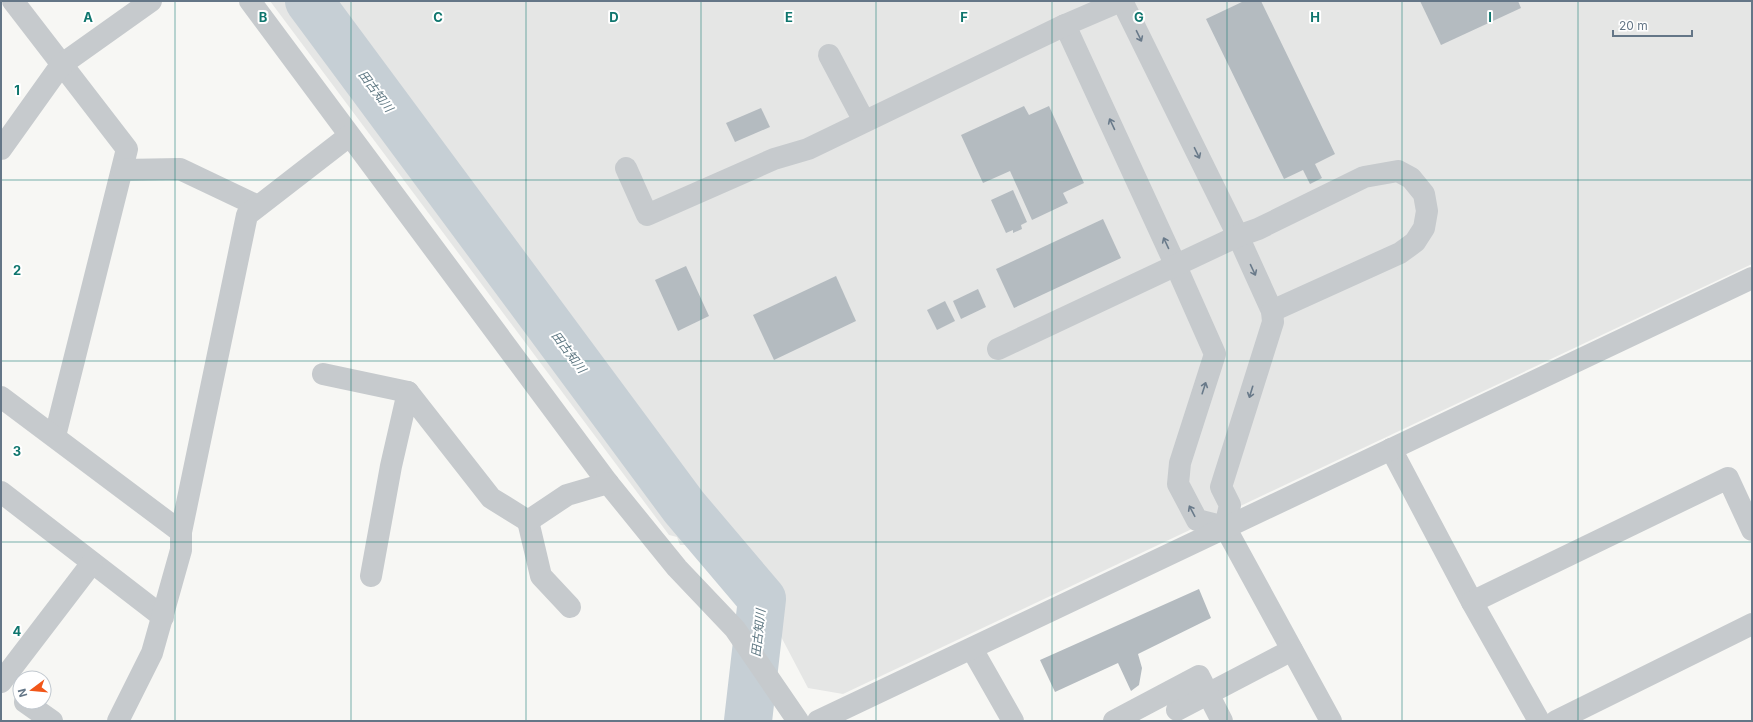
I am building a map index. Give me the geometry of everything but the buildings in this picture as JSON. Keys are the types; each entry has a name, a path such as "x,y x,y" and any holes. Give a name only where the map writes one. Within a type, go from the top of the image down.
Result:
{"street":[{"path":"12,1 127,150 55,436"},
{"path":"1,149 61,65 151,1"},
{"path":"250,1 608,483 677,568 735,629 798,721"},
{"path":"626,168 647,215 774,159 808,149 1065,25 1121,1 1238,236 1272,311 1272,322 1221,487 1230,505 1225,527 1331,721"},
{"path":"1065,25 1215,354 1180,463 1178,484 1197,520 1225,527"},
{"path":"829,55 864,122"},
{"path":"118,721 152,653 181,550 180,532 247,215 349,136"},
{"path":"123,170 180,169 258,206"},
{"path":"998,349 1238,236 1258,229 1364,177 1398,171 1411,178 1424,194 1427,211 1424,228 1415,242 1400,253 1272,311"},
{"path":"818,721 1752,278"},
{"path":"323,374 408,392 491,498 528,521 541,576 570,607"},
{"path":"371,576 391,466 408,392"},
{"path":"1,397 55,436 180,532"},
{"path":"1391,449 1472,602 1539,721"},
{"path":"1472,602 1728,478 1752,530"},
{"path":"528,521 567,495 608,483"},
{"path":"2,496 163,617"},
{"path":"12,692 1,684 92,563"},
{"path":"1556,721 1752,624"},
{"path":"972,649 1013,721"},
{"path":"1114,721 1175,708 1208,694 1292,650"},
{"path":"1208,694 1222,721"},
{"path":"36,710 52,721"}],"shaded area":[{"path":"270,1 1752,1 1752,264 843,694 808,688 777,629 769,634 747,603 721,571 686,545 680,545 677,537 669,535"}],"waterway":[{"name":"田古知川","path":"309,1 684,507 762,599 748,721"}]}
